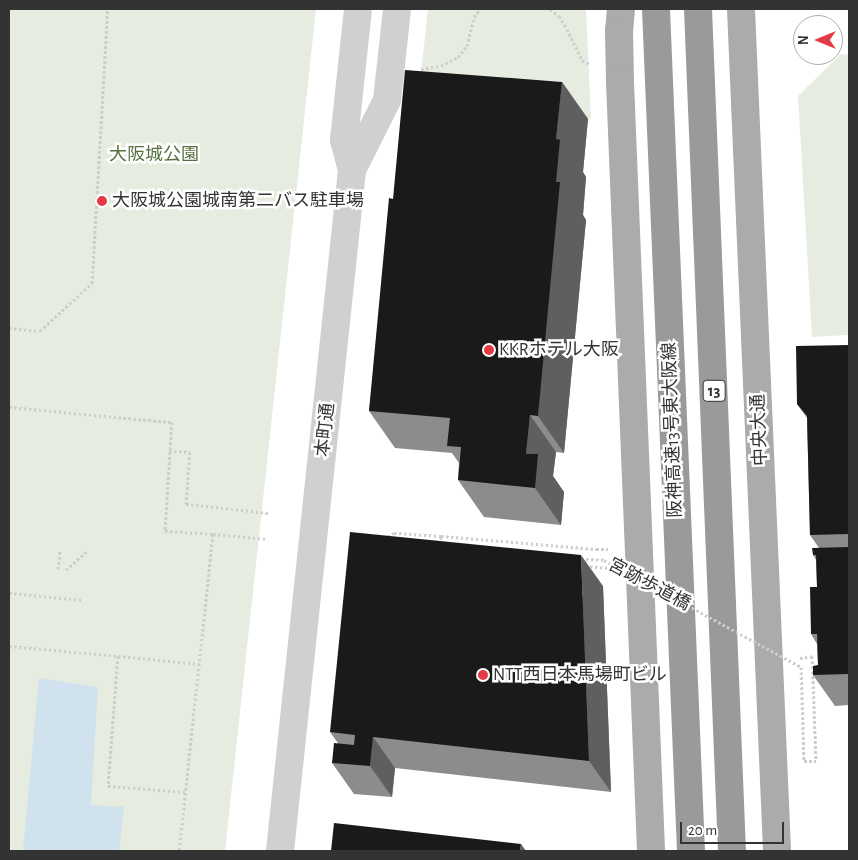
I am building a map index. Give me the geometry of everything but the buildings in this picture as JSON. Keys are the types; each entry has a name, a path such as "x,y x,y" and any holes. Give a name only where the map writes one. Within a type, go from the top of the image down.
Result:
{"highway":[{"name":"阪神高速13号東大阪線","path":"656,9 691,851"},
{"name":"13","path":"698,9 732,851"}],"main road":[{"path":"621,9 620,82 652,851"},
{"name":"中央大通","path":"741,9 777,851"}],"street":[{"name":"本町通","path":"280,851 352,170 344,140 358,9"},
{"path":"352,170 387,100 397,9"}],"path":[{"path":"9,328 40,331 92,283 108,9"},
{"path":"413,70 441,66 458,57 467,46 474,17 480,9"},
{"path":"550,9 559,16 582,60 587,64 595,64"},
{"path":"9,407 172,422 165,531 266,539"},
{"path":"169,451 190,452 186,504 269,513"},
{"name":"宮跡歩道橋","path":"389,544 384,540 394,533 596,548"},
{"path":"179,851 213,534"},
{"path":"440,548 441,536"},
{"path":"58,569 60,550"},
{"path":"66,570 87,551"},
{"name":"宮跡歩道橋","path":"575,558 604,560 801,667 804,761 810,761 816,761 812,656 800,657 801,666 802,686 803,724 804,744 804,753 805,763"},
{"path":"577,565 616,568"},
{"path":"9,594 83,600"},
{"path":"9,646 200,664"},
{"path":"118,656 108,786 185,792"}],"green space":[{"name":"大阪城公園","path":"9,9 316,9 225,851 9,851"},
{"path":"428,9 586,9 591,119 418,102"},
{"path":"843,54 849,55 849,335 812,337 798,96 830,65 843,65"}],"water":[{"path":"39,678 98,687 91,805 124,807 119,851 23,851"}],"place":[{"name":"大阪城公園城南第二バス駐車場","path":"102,201"},
{"name":"KKRホテル大阪","path":"489,350"},
{"name":"NTT西日本馬場町ビル","path":"483,675"}]}
